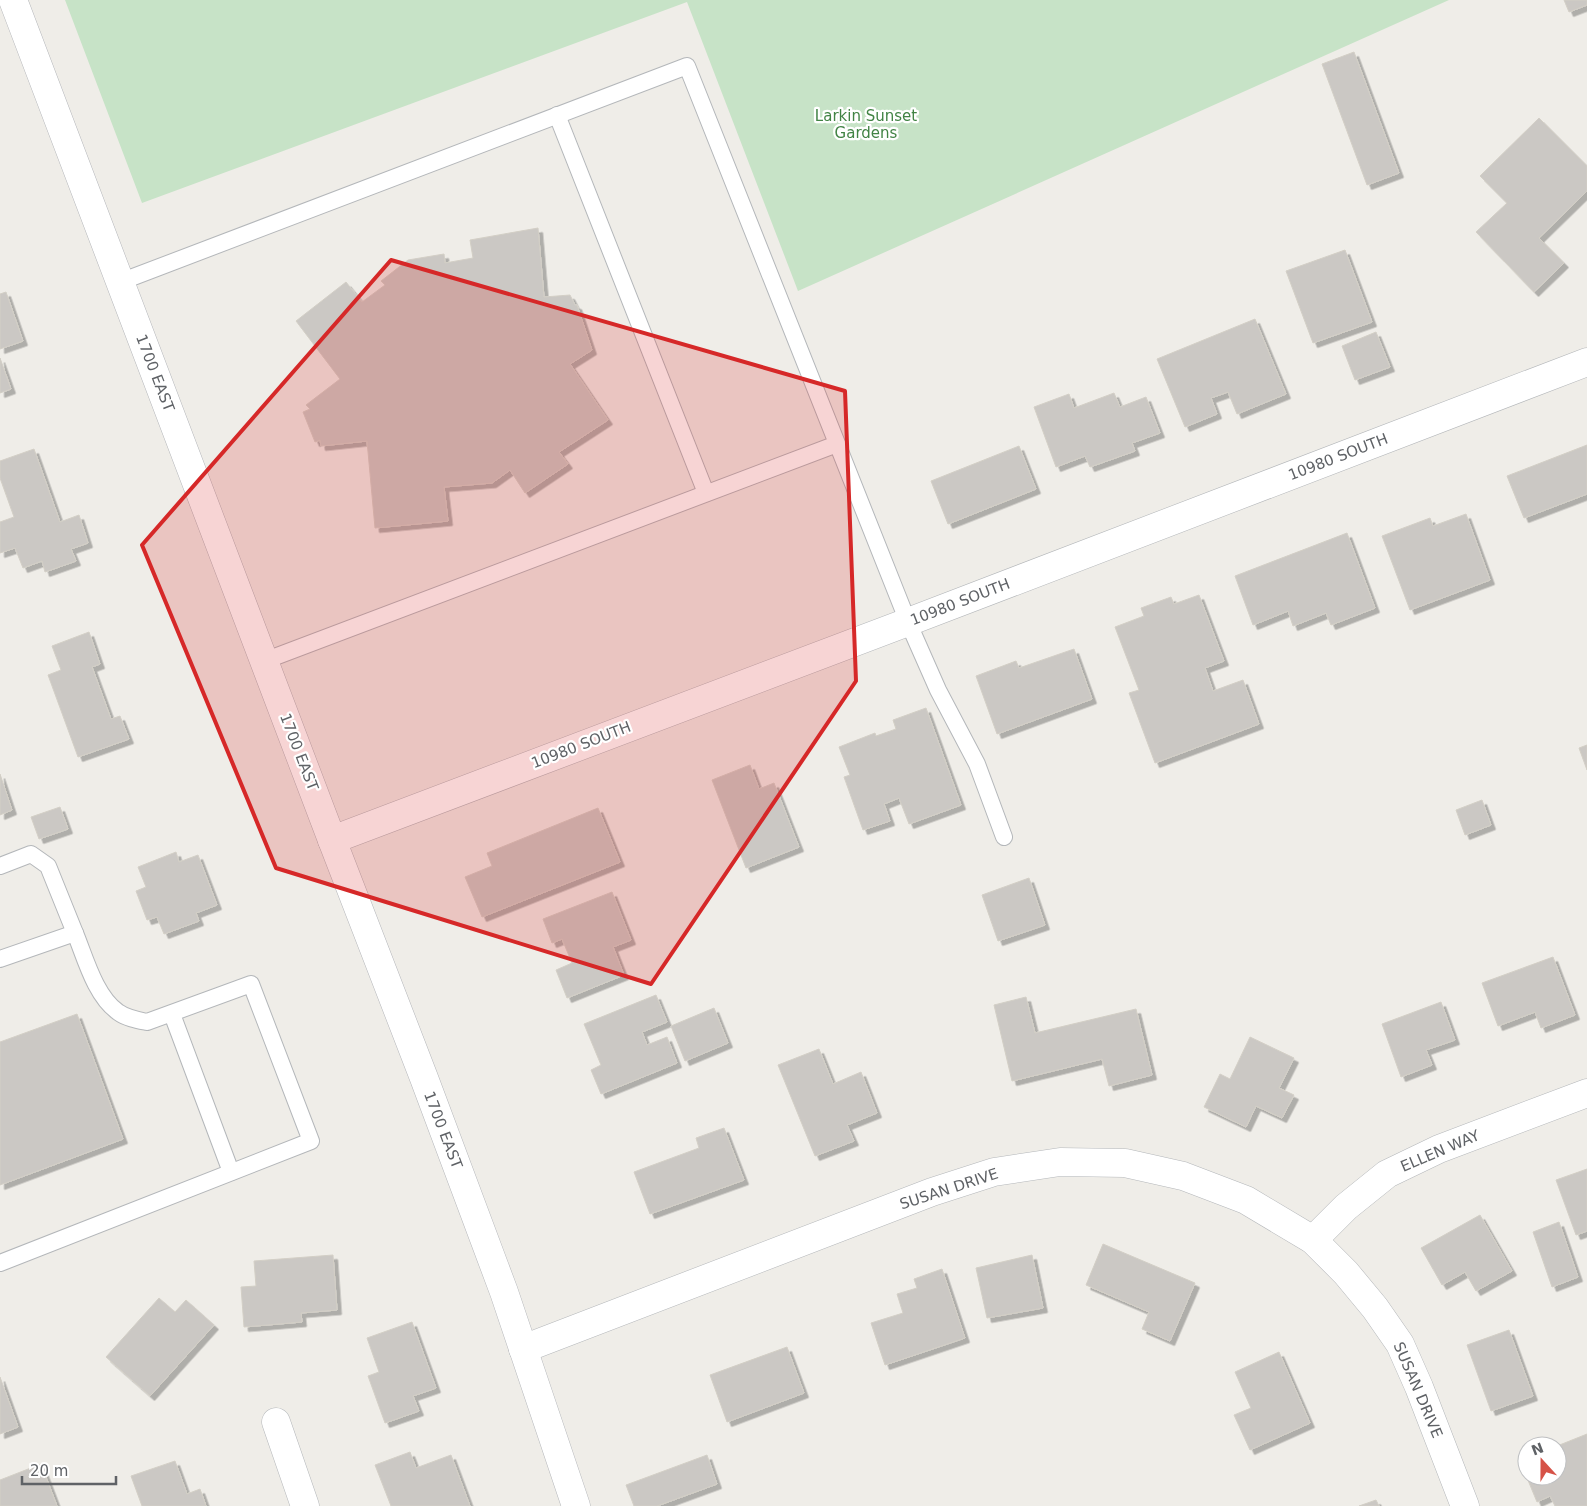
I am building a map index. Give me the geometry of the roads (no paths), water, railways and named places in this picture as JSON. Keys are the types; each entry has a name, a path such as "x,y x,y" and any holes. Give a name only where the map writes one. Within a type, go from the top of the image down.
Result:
{"street":[{"name":"1700 EAST","path":"13,0 424,1078 504,1292 576,1506"},
{"name":"10980 SOUTH","path":"332,840 1587,362"},
{"name":"ELLEN WAY","path":"1313,1240 1346,1207 1387,1174 1439,1149 1587,1092"},
{"name":"SUSAN DRIVE","path":"523,1348 932,1192 994,1172 1060,1162 1124,1163 1183,1176 1246,1200 1313,1240 1346,1273 1400,1344 1419,1387 1465,1506"},
{"path":"276,1422 305,1506"}],"lane":[{"path":"120,282 687,66 908,622 938,690 977,764 1004,837"},
{"path":"557,115 706,494"},
{"path":"264,661 837,444"},
{"path":"0,866 31,854 48,866 103,998 117,1012 132,1019 147,1022 251,984 311,1141 0,1263"},
{"path":"0,959 75,933"},
{"path":"172,1014 231,1172"}],"park label":[{"name":"Larkin Sunset Gardens","path":"866,124"}]}
